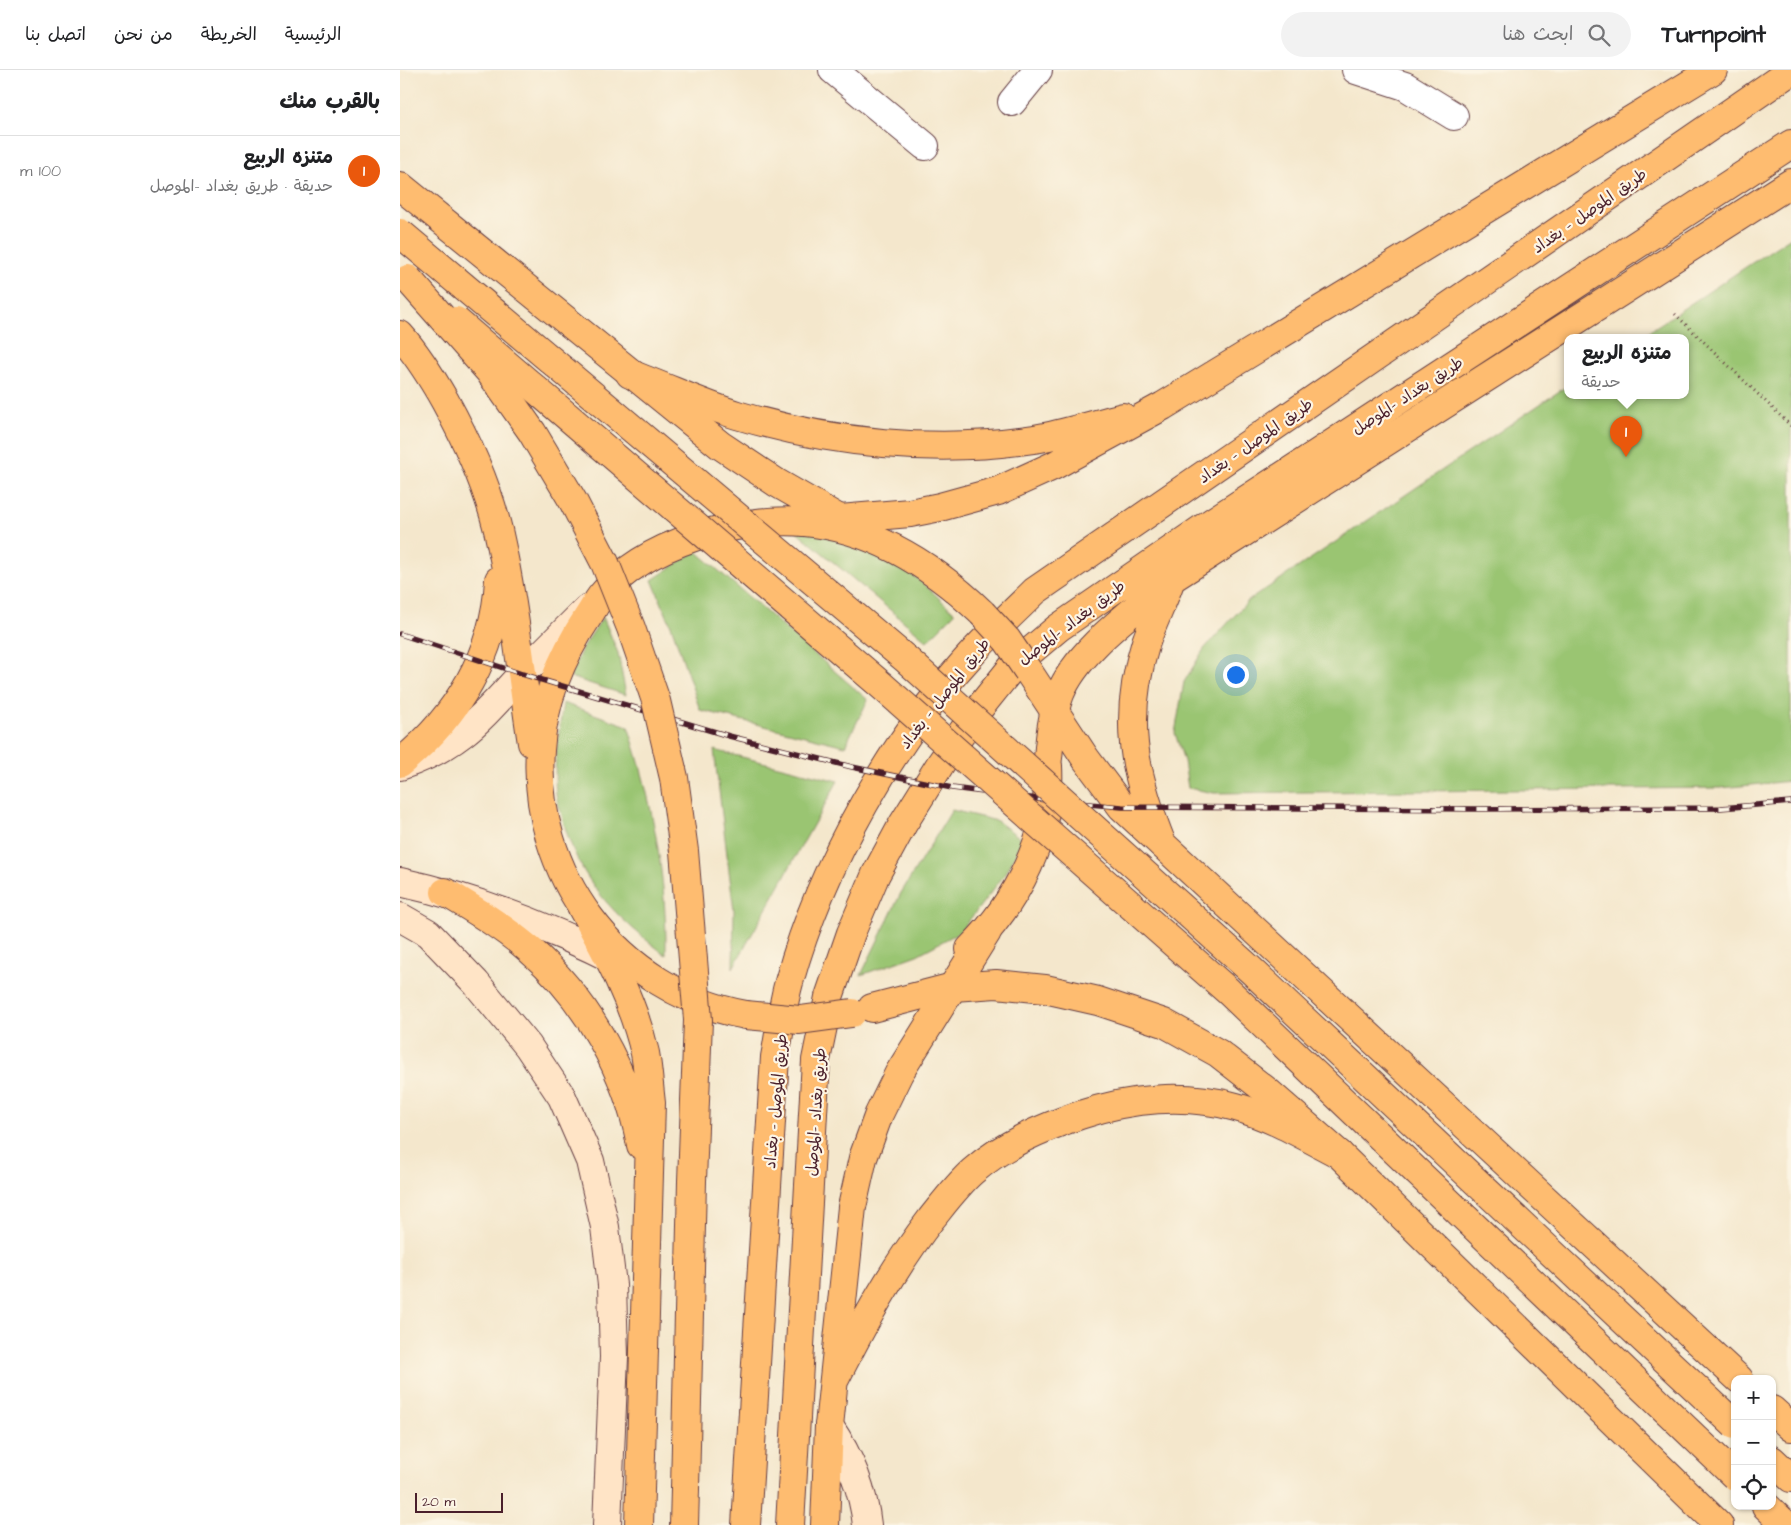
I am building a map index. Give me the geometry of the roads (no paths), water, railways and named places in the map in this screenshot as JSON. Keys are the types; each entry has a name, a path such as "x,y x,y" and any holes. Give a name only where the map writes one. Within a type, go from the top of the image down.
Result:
{"main road":[{"path":"400,764 423,758 451,743 476,724 522,674 602,594 630,570 662,551 696,536 732,526 759,522 841,520 925,510 998,491 1053,466 1163,406 1713,70"},
{"name":"طريق الموصل - بغداد","path":"746,1525 776,1057 789,983 814,912 838,855 867,801 907,737 978,647 1035,591 1791,71"},
{"name":"طريق بغداد -الموصل","path":"790,1525 816,1060 829,997 851,933 876,874 908,816 977,710 1014,665 1066,623 1206,526 1791,144"},
{"path":"825,1525 829,1426 847,1246 863,1158 879,1114 899,1073 987,932 1008,904 1025,873 1038,840 1046,806 1048,758 1055,710 1060,693 1078,665 1106,636 1171,579 1791,183"},
{"path":"400,186 630,374 748,465 877,541 922,564 956,589 1007,640 1103,783 1122,807 1735,1375"},
{"path":"400,233 922,674 1251,970 1731,1421"},
{"path":"404,276 881,685 1228,991 1731,1472"},
{"path":"404,276 489,372 532,432 573,501 605,563 631,628 656,700 674,778 684,851 698,1020 684,1525"},
{"path":"400,335 433,380 459,427 474,460 498,529 547,828 556,859 609,957 633,1011 645,1054 651,1103 639,1525"},
{"path":"630,374 735,415 794,430 854,440 914,444 974,444 1034,438 1163,406"},
{"path":"805,522 842,529 877,541"},
{"path":"400,764 436,730 454,708 480,661 491,630 498,597 500,563 498,529"},
{"path":"1162,844 1140,783 1134,754 1131,709 1146,641 1171,579"},
{"path":"541,797 539,766 541,734 553,684 570,644 602,594"},
{"path":"1028,671 1036,687 1042,711 1048,758"},
{"path":"400,882 445,892 504,911 609,957 694,1000 728,1012 800,1020 862,1011 953,987 996,984 1045,989 1098,1001 1164,1023 1218,1053 1268,1092 1339,1154 1712,1523"},
{"path":"445,892 490,919 531,951 572,996 597,1032 621,1079 638,1128 648,1179"},
{"path":"582,908 614,946 662,984"},
{"path":"400,916 428,933 476,983 528,1046 562,1097 590,1161 605,1227 612,1285 614,1357 607,1525"},
{"path":"862,1011 905,995 934,978 962,957 987,932"},
{"path":"834,1381 887,1282 942,1204 973,1171 1008,1146 1048,1126 1096,1109 1138,1100 1192,1099 1236,1107 1282,1124 1339,1154"},
{"path":"1776,1414 1791,1427"},
{"path":"829,1426 852,1465 860,1486 868,1525"},
{"path":"1776,1464 1791,1478"},
{"path":"1770,1510 1786,1525"}],"street":[{"path":"833,70 925,146"},
{"path":"1012,102 1038,70"},
{"path":"1356,70 1405,86 1454,116"}],"railway":[{"path":"400,634 522,674 729,736 852,767 952,788 1046,800 1122,807 1478,809 1721,808 1791,802"}],"place":[{"name":"متنزه الربيع","path":"1626,457"}]}
